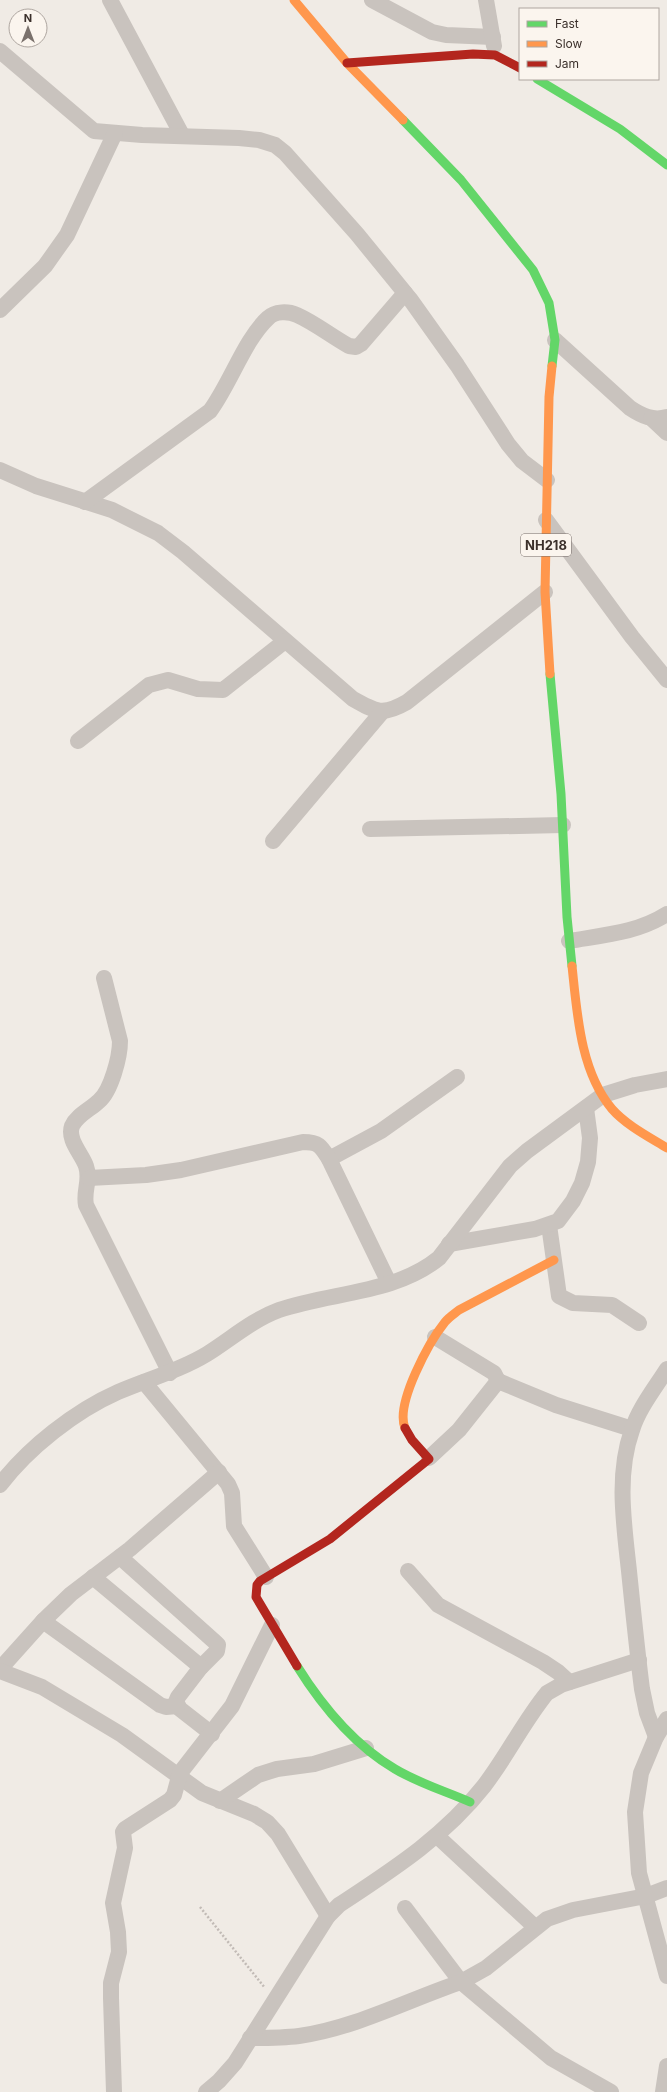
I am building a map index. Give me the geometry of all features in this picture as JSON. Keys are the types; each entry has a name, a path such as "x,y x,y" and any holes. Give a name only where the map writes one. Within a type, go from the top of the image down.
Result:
{"main road":[{"name":"NH218","path":"294,0 347,63 461,180 510,239 532,270 549,303 555,340 549,397 545,592 563,825 569,941 579,1032 594,1080 612,1109 642,1133 667,1148"},
{"path":"347,63 473,54 495,55 519,67"},
{"path":"539,80 620,129 667,165"},
{"path":"470,1802 395,1769 348,1733 315,1694 272,1625 256,1597 257,1585 266,1577 330,1539 429,1458 408,1433 402,1417 407,1394 435,1337 445,1321 459,1310 554,1260"}],"street":[{"path":"110,0 182,135"},
{"path":"372,0 432,32 446,35 493,37"},
{"path":"486,0 495,55"},
{"path":"0,51 94,131 259,140 275,145 286,153 352,228 405,293 457,365 508,444 522,461 547,480"},
{"path":"0,310 45,266 67,235 115,133"},
{"path":"85,502 210,411 255,333 268,317 285,312 296,314 349,346 356,347 361,344 405,293"},
{"path":"555,340 630,408 642,416 659,418 667,433"},
{"path":"0,470 36,486 112,510 158,533 183,552 353,699 370,709 382,712 393,710 407,702 545,592"},
{"path":"546,520 632,637 667,680"},
{"path":"78,741 149,685 168,680 198,689 223,690 285,641"},
{"path":"273,841 382,712"},
{"path":"370,829 563,825"},
{"path":"569,941 628,931 645,926 667,914"},
{"path":"104,978 120,1041 120,1052 107,1093 79,1117 72,1126 72,1137 86,1166 89,1178 84,1195 86,1205 170,1373"},
{"path":"329,1159 381,1131 457,1077"},
{"path":"0,1485 26,1455 73,1418 94,1404 144,1382 170,1373 207,1354 250,1324 280,1310 389,1283 430,1265 439,1258 510,1166 528,1151 603,1095 635,1084 667,1079"},
{"path":"449,1244 549,1225 558,1221 566,1213 582,1183 588,1162 590,1138 586,1108"},
{"path":"89,1178 146,1175 181,1170 303,1142 313,1142 321,1146 329,1159 389,1283"},
{"path":"549,1225 557,1291 559,1296 572,1303 612,1306 640,1323"},
{"path":"435,1337 494,1372 498,1381 556,1405 632,1429"},
{"path":"656,1737 647,1713 642,1689 624,1522 622,1482 625,1455 632,1429 665,1377"},
{"path":"429,1458 459,1430 498,1381"},
{"path":"144,1382 228,1484 232,1493 234,1526 238,1536 266,1577"},
{"path":"219,1472 120,1557 93,1577 43,1620 0,1670 42,1687 122,1735 202,1793 254,1814 267,1822 278,1834 328,1916"},
{"path":"120,1557 218,1645 217,1651 201,1667 178,1697 177,1706"},
{"path":"408,1571 438,1605 457,1617 543,1662 558,1672 569,1682"},
{"path":"93,1577 201,1667"},
{"path":"43,1620 160,1705 166,1707 177,1706 212,1734"},
{"path":"114,2092 111,1983 119,1952 118,1932 113,1903 125,1848 123,1832 125,1829 170,1800 176,1789 178,1777 183,1768 212,1734 232,1706 272,1625"},
{"path":"206,2092 219,2081 235,2063 328,1916 339,1905 400,1865 437,1836 484,1786 547,1692 569,1682 639,1660"},
{"path":"667,1719 656,1737 641,1773 635,1812 639,1873 667,1976"},
{"path":"220,1800 258,1775 277,1769 314,1764 366,1748"},
{"path":"437,1836 535,1927"},
{"path":"250,2038 294,2037 322,2031 374,2015 461,1982 486,1968 535,1927 547,1919 560,1914 646,1896 667,1888"},
{"path":"405,1908 461,1982 551,2058 611,2092"},
{"path":"664,2092 667,2066"},
{"path":"664,2092 667,2088"}],"path":[{"path":"200,1907 274,2000"}],"traffic: fast":[{"path":"539,80 620,129 667,165"},
{"path":"403,120 461,180 533,270 549,303 555,340 552,366"},
{"path":"550,674 561,794 567,917 572,966"},
{"path":"297,1666 328,1710 340,1724 366,1748 404,1774 422,1783 470,1802"}],"traffic: slow":[{"path":"294,0 347,63 403,120"},
{"path":"550,674 545,592 549,397 552,366"},
{"path":"572,966 578,1021 582,1040 593,1077 601,1094 612,1109 624,1120 667,1148"},
{"path":"405,1428 403,1417 409,1389 423,1358 438,1331 447,1320 459,1310 554,1260"}],"traffic: jam":[{"path":"347,63 473,54 495,55 519,67"},
{"path":"297,1666 256,1597 257,1585 260,1581 330,1539 429,1459 412,1440 405,1428"}]}
